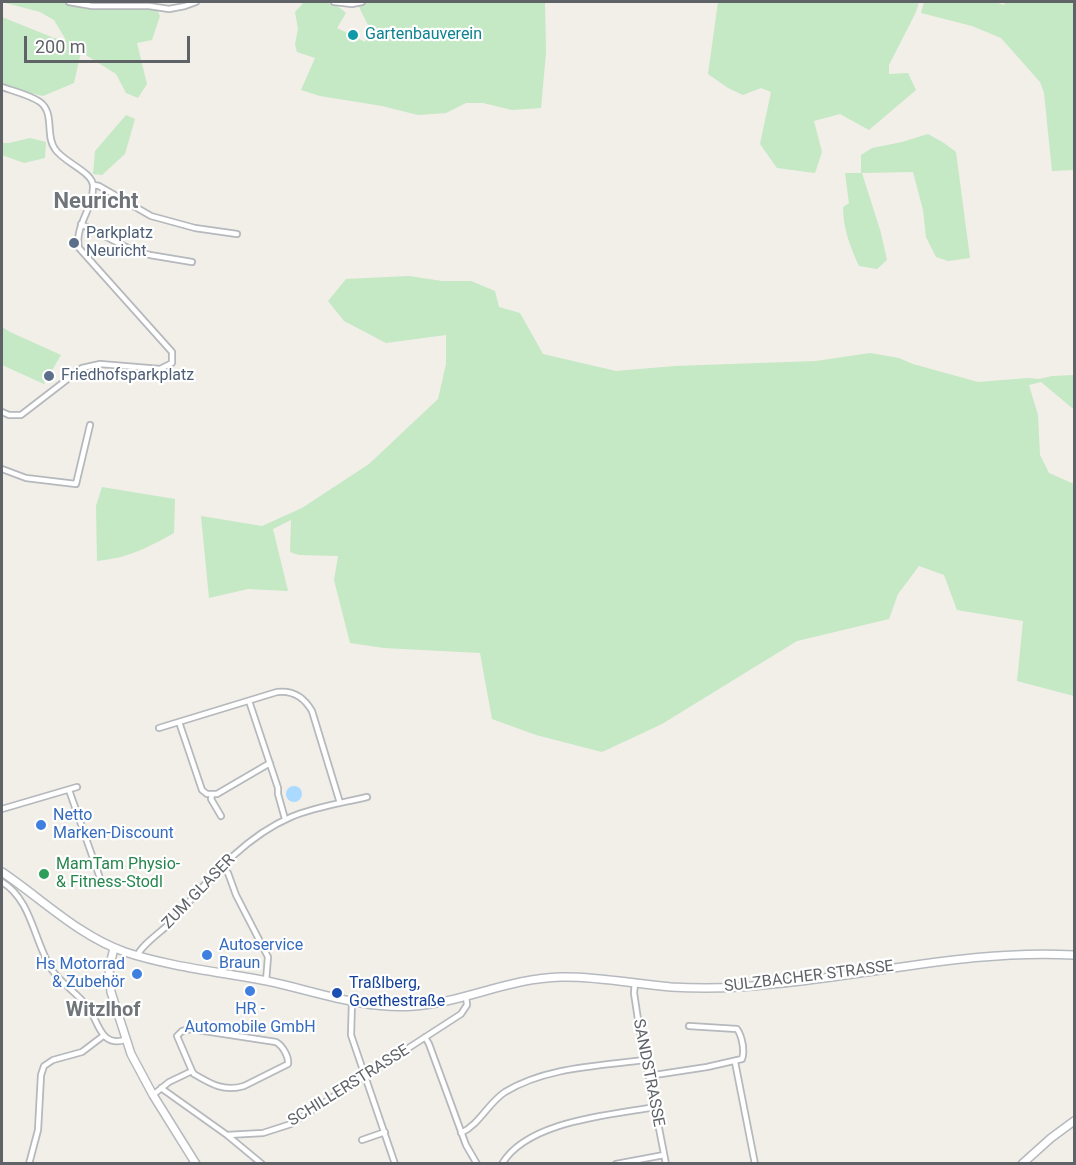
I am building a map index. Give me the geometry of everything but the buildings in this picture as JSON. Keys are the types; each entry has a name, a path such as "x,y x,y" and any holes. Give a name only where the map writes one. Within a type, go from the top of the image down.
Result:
{"main road":[{"name":"SULZBACHER STRASSE","path":"2,872 87,933 114,948 138,956 266,981 351,1001 400,1007 424,1005 515,983 553,977 683,987 747,986 954,959 1015,955 1074,955"},
{"path":"114,948 109,969 111,992 125,1040 153,1095 196,1164"},
{"path":"1022,1164 1074,1121"}],"street":[{"path":"69,2 92,6 149,6 169,9 196,2"},
{"path":"334,2 352,4 362,2"},
{"path":"2,87 40,102 47,110 53,148 71,164 86,172 94,185 152,216 195,228 237,234"},
{"path":"2,412 9,415 21,415 82,368 100,364 160,369 172,363 172,352 161,337 82,254 77,241 94,185"},
{"path":"81,224 130,249 192,262"},
{"path":"2,469 26,478 76,484 90,425"},
{"path":"159,728 283,691 296,694 303,698 312,711 340,803"},
{"path":"249,701 270,763 285,819"},
{"path":"179,722 202,790 207,794 217,794 270,763"},
{"path":"2,809 77,787"},
{"path":"69,790 101,881"},
{"path":"212,795 211,799 221,816"},
{"name":"ZUM GLASER","path":"138,956 141,949 170,924 221,867 246,846 285,819 367,797"},
{"path":"221,867 228,873 236,895 268,957 266,981"},
{"path":"2,882 15,893 28,915 51,968 88,1007 103,1035 113,1040 125,1040"},
{"name":"SANDSTRASSE","path":"635,983 634,993 645,1060 666,1164"},
{"name":"SCHILLERSTRASSE","path":"227,1135 255,1135 282,1128 298,1120 465,1010 466,996"},
{"path":"351,1001 351,1035 395,1164"},
{"path":"648,1076 735,1062 744,1056 740,1033 737,1029 688,1026"},
{"path":"186,1030 276,1042 282,1046 288,1061 285,1067 236,1088 221,1088 192,1071 177,1036 186,1030"},
{"path":"29,1164 38,1130 40,1075 44,1066 49,1061 82,1052 103,1035"},
{"path":"425,1037 466,1145 477,1164"},
{"path":"462,1133 470,1129 500,1095 525,1082 545,1075 645,1060"},
{"path":"735,1062 755,1164"},
{"path":"153,1095 192,1071"},
{"path":"161,1088 227,1135 258,1163"},
{"path":"502,1164 513,1148 559,1126 655,1107"},
{"path":"362,1140 385,1132"},
{"path":"616,1164 664,1155"}],"green space":[{"path":"2,2 153,2 160,16 152,40 137,43 147,84 138,98 126,93 116,74 81,52 74,83 43,96 2,86 2,17 54,38 66,40 54,20 40,12"},
{"path":"304,2 327,3 341,9 346,13 337,28 365,42 370,29 358,2 545,2 546,53 541,108 512,110 483,103 466,103 446,113 418,115 382,106 320,96 301,90 315,58 297,52 295,44 298,29 295,12"},
{"path":"718,2 919,2 889,65 889,74 908,73 916,90 869,130 840,114 814,121 822,152 815,173 777,168 760,144 771,92 761,88 743,95 708,74"},
{"path":"924,2 995,2 1004,5 1005,2 1074,2 1074,170 1052,171 1044,93 1040,82 1001,38 972,26 921,13"},
{"path":"126,115 135,119 125,154 102,175 93,174 95,151"},
{"path":"928,134 956,152 970,258 948,261 936,257 926,237 923,210 913,172 862,173 887,260 877,269 859,266 844,223 843,207 849,203 845,173 861,173 861,155 872,148"},
{"path":"30,138 46,142 45,158 24,163 2,155 2,143"},
{"path":"409,276 442,281 471,281 495,291 499,307 520,313 543,354 616,371 675,366 816,361 870,353 899,358 978,382 1074,375 1074,407 1072,408 1041,382 1029,385 1038,415 1040,455 1049,473 1074,484 1074,696 1017,681 1023,621 957,610 944,575 919,566 898,594 889,619 797,641 662,724 602,752 536,735 492,719 480,653 384,648 350,643 334,580 338,556 299,555 290,552 291,520 273,529 288,591 248,589 209,598 201,516 262,526 302,508 369,464 438,399 446,364 446,335 386,343 344,321 328,301 346,279"},
{"path":"2,327 61,355 44,384 2,365"},
{"path":"102,487 175,499 174,533 137,552 97,561 96,506"}],"water":[{"path":"291,786 297,786 302,794 300,800 291,802 286,797 286,791"}],"place":[{"name":"Gartenbauverein","path":"353,35"},
{"name":"Parkplatz Neuricht","path":"74,243"},
{"name":"Friedhofsparkplatz","path":"49,376"},
{"name":"Netto Marken-Discount","path":"41,825"},
{"name":"MamTam Physio- & Fitness-Stodl","path":"44,874"},
{"name":"Autoservice Braun","path":"207,955"},
{"name":"Hs Motorrad & Zubehör","path":"137,974"},
{"name":"HR - Automobile GmbH","path":"250,991"},
{"name":"Traßlberg, Goethestraße","path":"337,993"}],"district":[{"name":"Neuricht","path":"96,202"},
{"name":"Witzlhof","path":"103,1011"}]}
